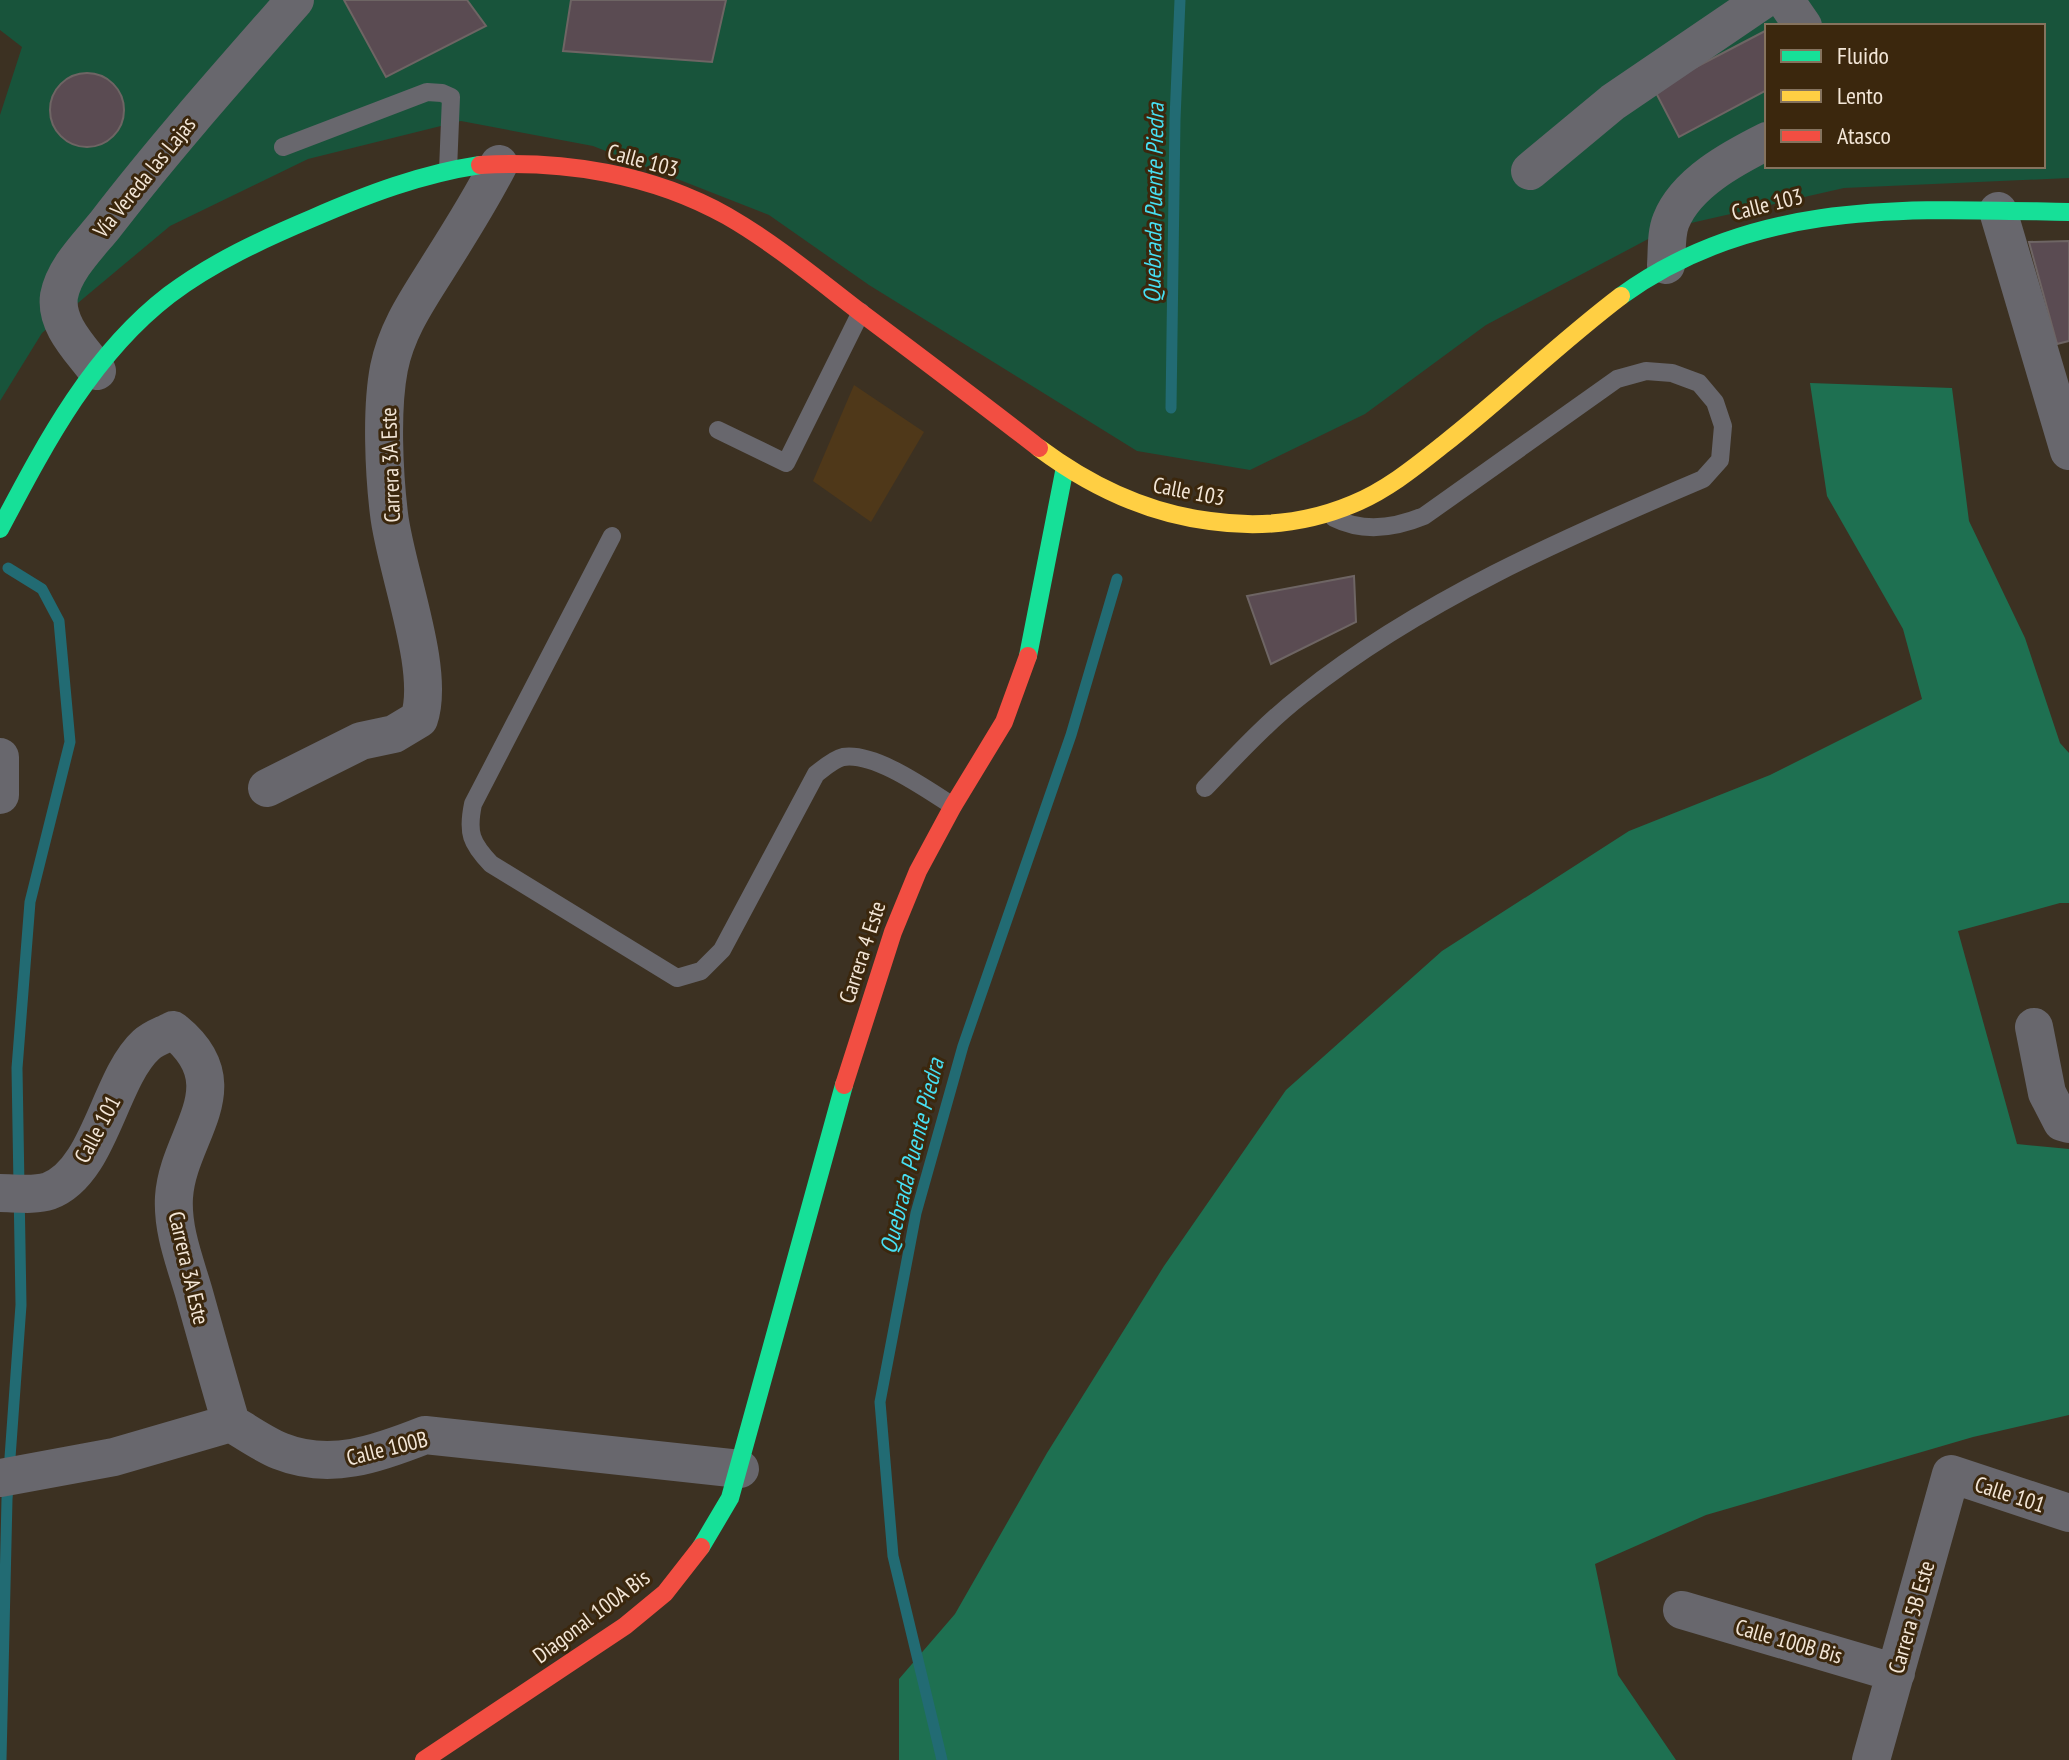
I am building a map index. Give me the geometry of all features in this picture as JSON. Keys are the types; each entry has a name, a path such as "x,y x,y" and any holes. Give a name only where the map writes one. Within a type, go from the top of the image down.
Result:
{"main road":[{"name":"Calle 103","path":"0,529 58,422 127,334 158,304 195,276 244,248 397,184 448,170 499,164 573,167 662,187 705,205 743,226 1091,485 1156,511 1195,520 1238,524 1278,524 1325,514 1370,496 1421,462 1626,291 1666,265 1727,238 1806,217 1874,210 2069,212"},
{"name":"Carrera 4 Este","path":"740,1469 839,1104 903,902 953,806 1004,722 1018,688 1028,657 1065,467"},
{"name":"Diagonal 100A Bis","path":"424,1760 625,1626 665,1593 695,1558 715,1527 740,1469"}],"street":[{"name":"Vía Vereda las Lajas","path":"97,371 65,328 60,314 59,297 67,274 148,168 295,0"},
{"path":"1530,171 1613,102 1763,0"},
{"path":"1785,0 1802,24"},
{"path":"1666,265 1670,222 1683,200 1735,157 1765,142"},
{"name":"Carrera 3A Este","path":"267,788 361,741 394,734 419,719 423,693 416,638 389,516 385,432 389,369 403,323 482,198 499,164"},
{"path":"1998,211 2069,451"},
{"path":"0,757 0,795"},
{"path":"2034,1027 2047,1093 2062,1122 2069,1124"},
{"name":"Carrera 3A Este","path":"173,1030 190,1044 207,1093 197,1127 177,1172 173,1200 176,1233 231,1423"},
{"name":"Calle 101","path":"14,1193 49,1190 72,1175 96,1137 138,1053 148,1042 173,1030"},
{"path":"18,1475 114,1457 231,1423"},
{"name":"Calle 100B","path":"231,1423 278,1450 307,1460 344,1461 385,1451 425,1435 740,1469"},
{"name":"Calle 101","path":"1951,1474 2069,1513"},
{"name":"Carrera 5B Este","path":"1871,1760 1951,1474"},
{"name":"Calle 100B Bis","path":"1682,1610 1896,1673"}],"lane":[{"path":"283,147 427,92 442,93 451,97 448,170"},
{"path":"718,430 786,463 861,312"},
{"path":"1205,788 1301,696 1359,653 1453,594 1703,479 1720,460 1723,426 1715,402 1699,383 1672,373 1646,371 1617,379 1424,516 1386,528 1349,526 1325,514"},
{"path":"612,536 473,804 469,825 476,847 491,864 677,978 701,971 722,950 816,774 840,758 861,757 876,763 953,806"}],"shaded area":[{"path":"854,385 924,432 871,522 813,481"}],"green space":[{"path":"0,0 2069,0 2069,178 1844,188 1669,228 1486,325 1365,414 1250,470 1137,451 869,285 769,215 593,146 461,121 308,159 170,226 42,333 0,401 0,115 22,47 0,30"},
{"path":"1810,383 1952,388 1969,521 2025,638 2060,743 2069,753 2069,903 1958,931 2017,1144 2069,1149 2069,1415 1973,1437 1706,1515 1595,1564 1618,1675 1676,1760 899,1760 899,1679 955,1614 1047,1453 1164,1266 1286,1090 1442,951 1629,831 1770,775 1922,699 1903,629 1827,496"}],"building":[{"path":"344,0 467,0 486,26 386,77"},
{"path":"571,0 726,0 712,62 563,51"},
{"path":"1765,31 1765,91 1679,137 1654,89"},
{"path":"80,73 94,73 108,79 118,89 124,110 118,131 108,141 94,147 80,147 66,141 56,131 50,117 50,103 56,89 66,79"},
{"path":"2069,241 2069,341 2057,344 2029,242"},
{"path":"1354,576 1356,622 1271,664 1247,596"}],"waterway":[{"name":"Quebrada Puente Piedra","path":"1171,408 1180,0"},
{"path":"1,1760 7,1499 21,1305 17,1068 30,902 70,742 59,621 42,589 8,568"},
{"name":"Quebrada Puente Piedra","path":"942,1760 893,1556 880,1402 916,1213 963,1046 1071,735 1117,579"}],"traffic: fast":[{"path":"0,529 53,433 93,373 141,319 169,295 239,252 334,209 416,179 480,165"},
{"path":"1621,296 1673,264 1726,241 1780,226 1836,216 1893,211 2069,212"},
{"path":"1028,656 1065,467"},
{"path":"701,1547 730,1498 844,1085"}],"traffic: slow":[{"path":"1039,448 1099,486 1163,512 1246,524 1318,516 1389,485 1466,426 1621,296"}],"traffic: jam":[{"path":"480,165 543,165 607,173 669,190 727,216 795,262 1039,448"},
{"path":"844,1085 893,932 918,871 1004,722 1028,656"},
{"path":"424,1760 625,1626 665,1593 701,1547"}]}
